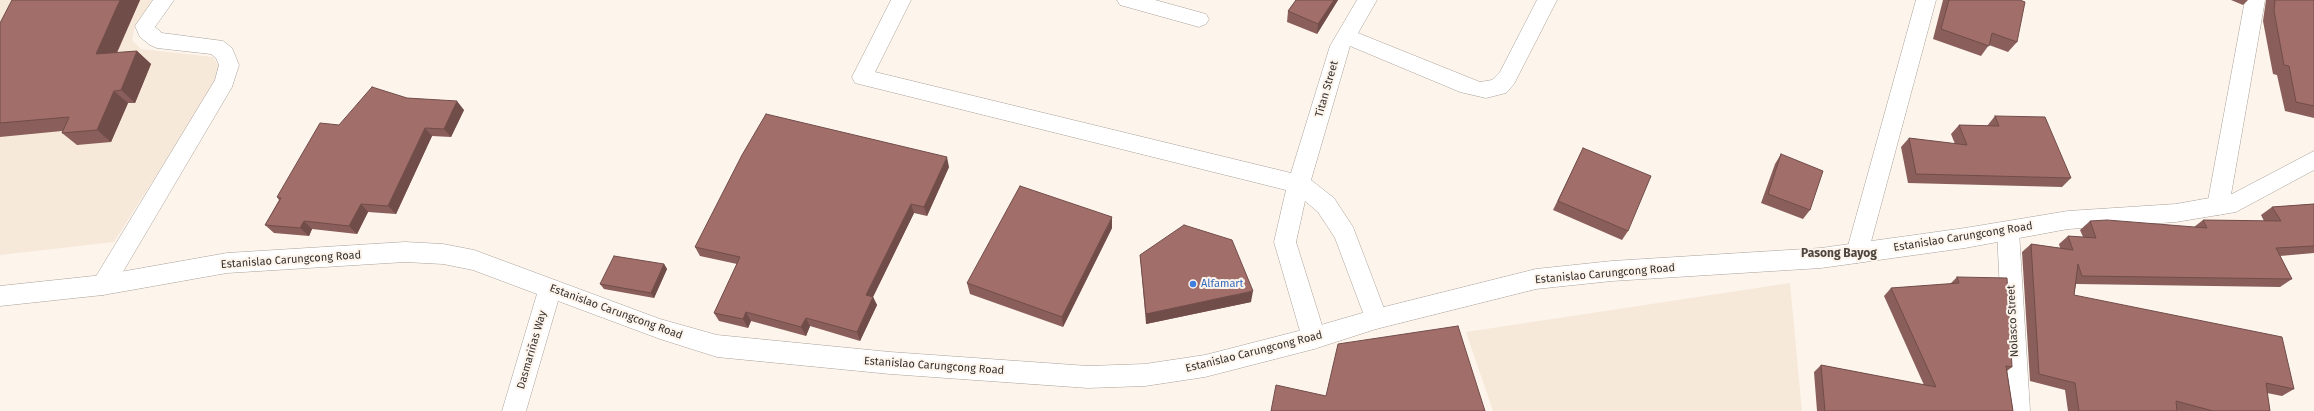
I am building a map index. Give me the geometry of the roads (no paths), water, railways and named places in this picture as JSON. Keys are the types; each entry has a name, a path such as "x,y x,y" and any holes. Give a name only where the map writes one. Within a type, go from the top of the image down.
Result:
{"street":[{"path":"103,285 225,82 229,65 225,54 216,47 157,40 147,32 145,26 164,0"},
{"path":"901,0 862,77 1300,184 1326,205 1345,234 1376,319"},
{"path":"1127,0 1170,5 1199,19"},
{"name":"Titan Street","path":"1314,338 1285,242 1291,210 1340,46 1367,0"},
{"path":"1346,36 1467,86 1480,90 1486,90 1499,87 1507,78 1548,0"},
{"path":"1857,254 1926,0"},
{"path":"2218,206 2255,0"},
{"name":"Estanislao Carungcong Road","path":"0,296 103,285 227,264 405,252 443,254 474,260 660,329 717,346 890,363 1088,377 1145,376 1205,366 1314,338 1376,319 1536,279 1612,271 1822,258 2008,231 2068,220 2176,213 2236,203 2314,160"},
{"name":"Nolasco Street","path":"2008,231 2018,411"},
{"name":"Dasmariñas Way","path":"514,411 550,289"}],"place":[{"name":"Alfamart","path":"1193,284"}],"district":[{"name":"Pasong Bayog","path":"1839,254"}]}
